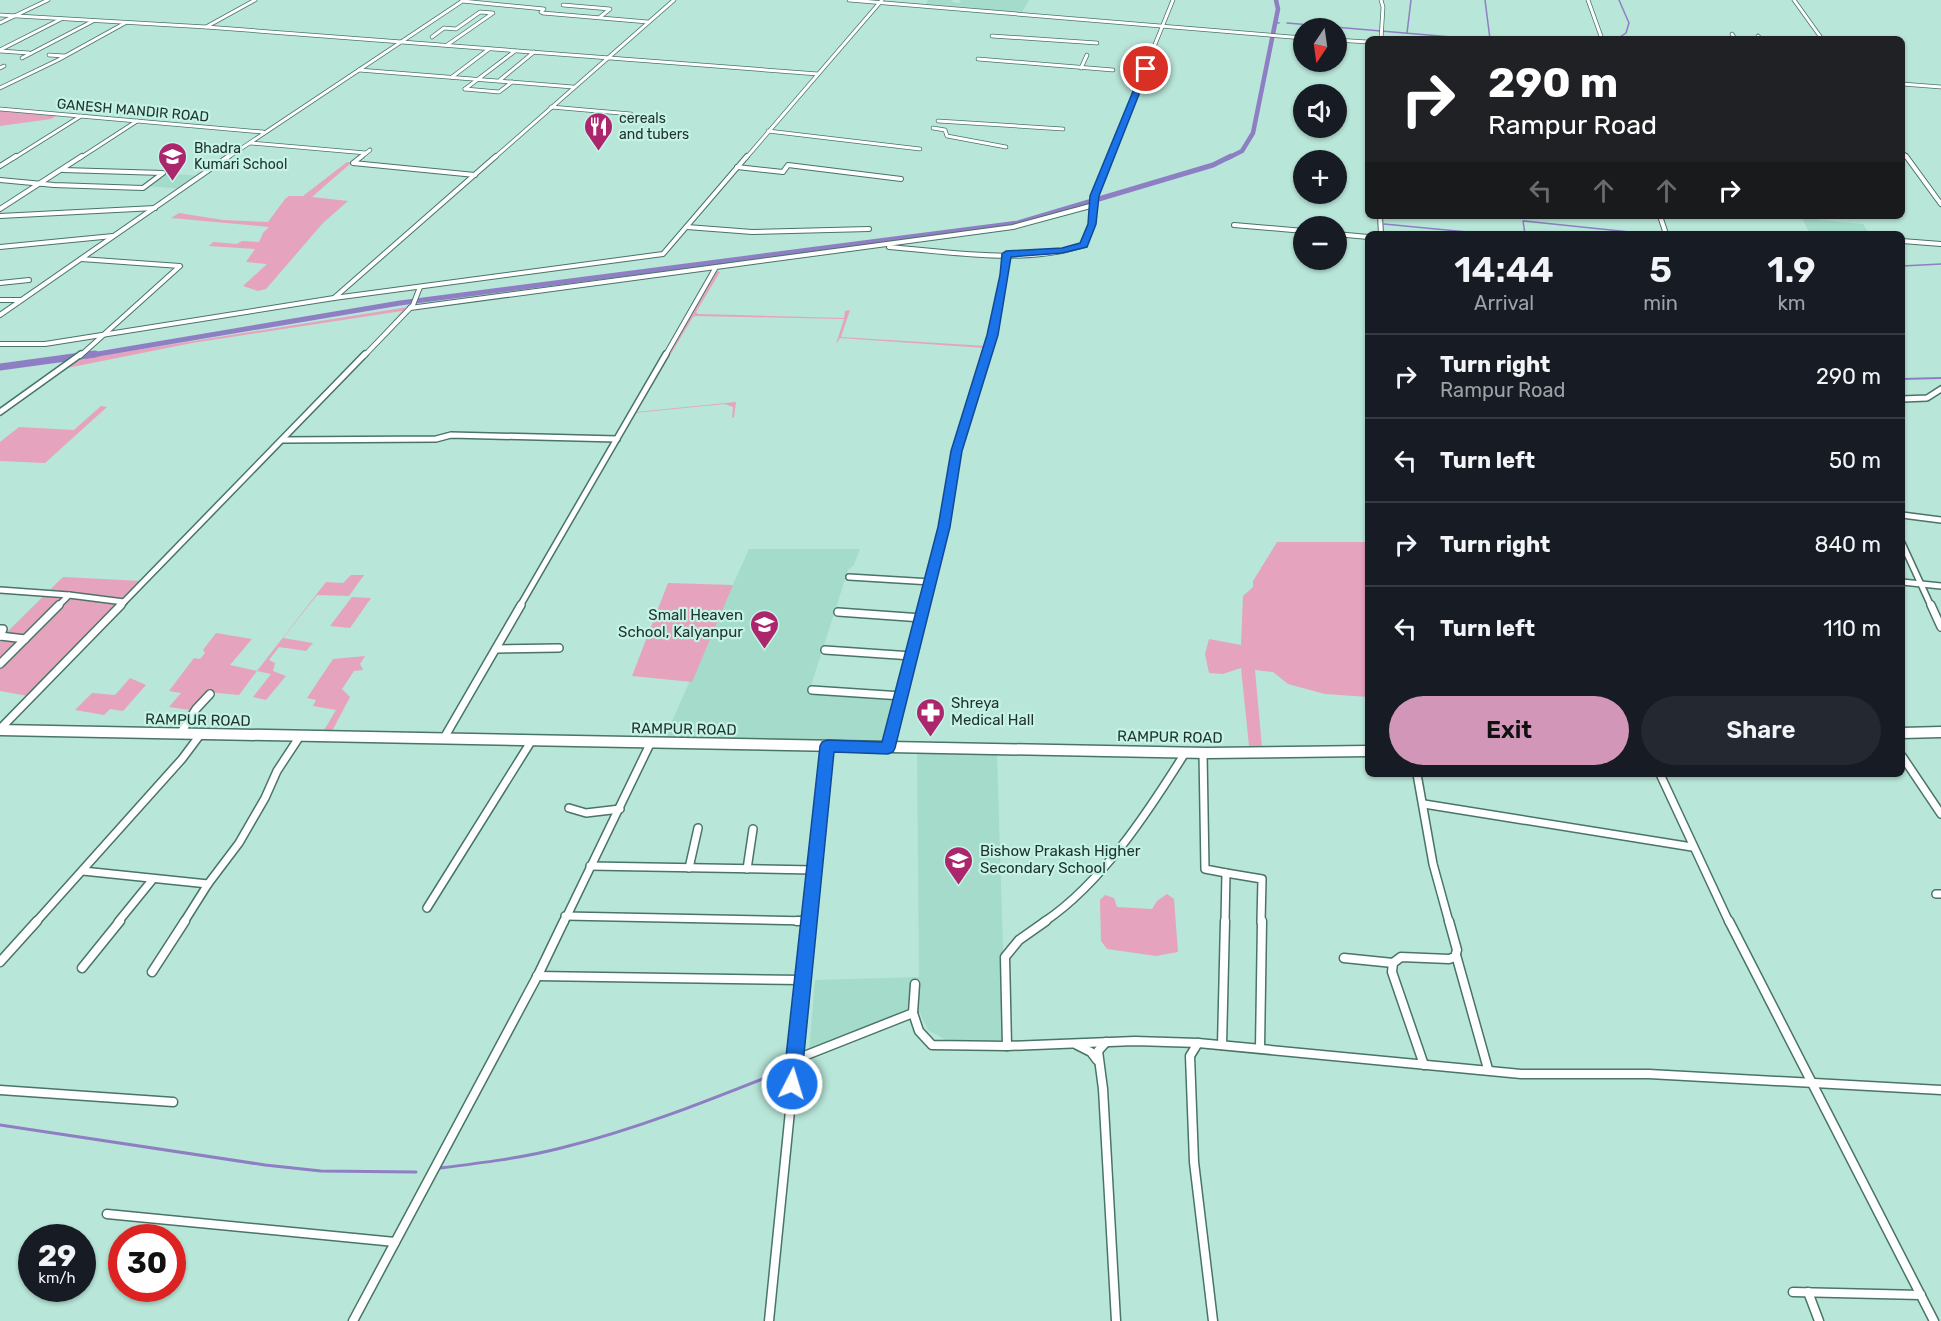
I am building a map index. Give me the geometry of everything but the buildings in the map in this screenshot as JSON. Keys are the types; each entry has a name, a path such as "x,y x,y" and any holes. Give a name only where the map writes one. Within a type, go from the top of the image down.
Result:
{"main road":[{"name":"RAMPUR ROAD","path":"0,730 1185,753 1365,751"},
{"path":"1905,733 1941,732"}],"street":[{"path":"0,23 48,0"},
{"path":"206,27 255,0"},
{"path":"523,7 532,0"},
{"path":"334,298 674,0"},
{"path":"849,0 1293,37"},
{"path":"866,245 1006,254 1062,251 1080,247 1086,242 1092,224 1094,196 1173,0"},
{"path":"1381,0 1383,7 1381,36"},
{"path":"1588,0 1601,36"},
{"path":"1794,0 1820,36"},
{"path":"0,315 264,132 463,1 544,9 541,12 543,13 648,22"},
{"path":"0,344 45,344 104,336 334,298 663,254 881,1"},
{"path":"562,5 610,9 600,17"},
{"path":"432,37 444,28 456,29 480,12 493,13 446,45"},
{"path":"0,15 206,27 818,74"},
{"path":"0,50 61,19"},
{"path":"22,58 93,21"},
{"path":"0,88 66,56 126,22"},
{"path":"34,33 46,33"},
{"path":"992,36 1097,43"},
{"path":"1347,41 1365,42"},
{"path":"451,78 489,48"},
{"path":"0,50 31,53"},
{"path":"512,82 500,92 465,89 515,51"},
{"path":"500,80 534,52"},
{"path":"49,55 66,56"},
{"path":"1081,68 1087,55"},
{"path":"978,58 1113,70"},
{"path":"358,70 573,87"},
{"path":"1905,84 1941,87"},
{"path":"552,107 631,114"},
{"name":"GANESH MANDIR ROAD","path":"0,109 264,132"},
{"path":"0,166 81,116"},
{"path":"0,209 137,121"},
{"path":"938,121 1063,129"},
{"path":"933,128 945,130 947,136 1005,147"},
{"path":"768,131 920,149"},
{"path":"250,142 368,151 353,163 475,175"},
{"path":"1905,155 1941,204"},
{"path":"737,167 783,172 788,165 804,166 901,179"},
{"path":"0,180 143,188 163,173 63,170"},
{"path":"412,304 716,267 1013,227 1094,203"},
{"path":"0,216 157,208"},
{"path":"1234,225 1293,230"},
{"path":"687,227 752,232 869,229"},
{"path":"1347,235 1365,237"},
{"path":"0,247 115,236"},
{"path":"1905,241 1941,244"},
{"path":"888,748 944,527 956,451 993,335 1005,275 1006,254"},
{"path":"0,412 75,360 180,266 81,259"},
{"path":"444,738 716,267"},
{"path":"0,283 29,280"},
{"path":"0,730 412,304 420,287"},
{"path":"0,300 22,300"},
{"path":"1905,399 1927,398 1941,389"},
{"path":"282,440 436,439 451,435 617,439"},
{"path":"1905,515 1941,520"},
{"path":"1905,550 1941,627"},
{"path":"849,577 931,582"},
{"path":"1905,582 1941,586"},
{"path":"0,590 124,602"},
{"path":"0,664 69,595"},
{"path":"838,612 922,618"},
{"path":"0,629 3,629 0,636 25,639"},
{"path":"496,649 559,648"},
{"path":"825,650 912,656"},
{"path":"812,690 902,696"},
{"path":"180,734 196,709 210,694"},
{"path":"0,962 182,759 200,735"},
{"path":"152,972 208,884 239,843 265,798 277,771 300,736"},
{"path":"427,908 532,740"},
{"path":"352,1321 537,976 650,744"},
{"path":"769,1321 827,746"},
{"path":"1007,1046 1005,957 1007,952 1063,908 1126,842 1168,782 1185,753"},
{"path":"1203,753 1205,869 1262,879 1260,1048"},
{"path":"1905,760 1941,814"},
{"path":"1418,777 1433,864 1488,1069"},
{"path":"1661,777 1692,847 1934,1321"},
{"path":"1424,804 1692,847"},
{"path":"568,808 586,813 620,809"},
{"path":"689,868 698,828"},
{"path":"747,869 753,829"},
{"path":"590,867 814,870"},
{"path":"83,871 208,884"},
{"path":"1222,1045 1226,873"},
{"path":"82,968 153,879"},
{"path":"565,916 808,921"},
{"path":"1344,958 1393,963 1401,957 1449,959 1455,957 1456,954"},
{"path":"1393,963 1392,972 1424,1065"},
{"path":"537,976 802,980"},
{"path":"915,984 914,1022 923,1038 932,1045 1076,1045 1135,1041 1198,1043 1488,1069 1521,1074 1649,1074 1941,1090"},
{"path":"794,1060 913,1013"},
{"path":"1106,1042 1098,1051 1103,1089 1116,1321"},
{"path":"1198,1043 1190,1056 1194,1162 1213,1321"},
{"path":"1076,1045 1091,1052 1099,1063"},
{"path":"0,1090 173,1102"},
{"path":"107,1214 395,1242"},
{"path":"1793,1292 1921,1295"},
{"path":"1808,1292 1819,1321"}],"shaded area":[{"path":"928,0 953,0 952,2 959,3 961,1 959,0 1029,0 1022,12 926,4"},
{"path":"0,110 58,115 51,119 0,126"},
{"path":"347,162 351,163 312,197 348,201 323,223 266,289 258,291 243,286 267,264 246,262 255,249 209,246 213,242 237,244 242,241 259,242 269,227 171,218 179,213 223,220 268,222 285,199 289,196 303,196"},
{"name":"Bhadra Kumari School","path":"163,173 201,176 184,189 145,186"},
{"path":"1802,219 1863,224 1867,231 1808,231"},
{"path":"717,271 720,272 696,312 698,314 844,318 845,311 850,310 841,337 986,346 985,348 840,338 836,344 844,319 696,316 693,317 636,412 736,402 734,417 732,418 733,407 725,404 634,413"},
{"path":"408,307 383,332 402,311 192,343 67,368 80,359"},
{"path":"101,406 107,407 45,463 0,461 0,442 19,427 74,430"},
{"path":"1277,542 1365,542 1365,697 1325,694 1288,684 1273,672 1255,670 1262,748 1249,746 1241,668 1223,674 1209,673 1205,654 1209,639 1241,645 1243,596 1253,587 1253,581"},
{"name":"Small Heaven School, Kalyanpur","path":"749,549 860,549 854,565 848,570 809,692 894,698 882,743 664,739"},
{"path":"351,575 364,575 349,596 317,595 283,638 313,643 306,651 279,647 269,660 275,663 273,671 286,676 266,700 253,697 271,674 257,671 326,582 343,583"},
{"path":"63,577 142,581 28,696 0,691 0,639"},
{"path":"668,583 733,585 692,682 632,676"},
{"path":"352,597 371,598 350,628 330,626"},
{"path":"216,633 252,639 230,665 257,671 239,695 208,692 190,710 169,707 181,693 169,691 194,658 200,659 205,653 203,650"},
{"path":"365,656 360,664 363,670 354,671 342,689 350,697 331,733 323,732 336,710 313,706 316,700 307,698 333,659"},
{"path":"130,678 146,685 123,711 110,709 104,715 75,710 92,693 115,695"},
{"name":"Bishow Prakash Higher Secondary School","path":"917,752 997,754 1003,948 1002,1040 957,1046 928,1030 920,1013 913,1013 809,1053 815,980 919,977"},
{"path":"1167,894 1174,899 1178,952 1156,956 1107,949 1101,941 1100,900 1105,895 1114,898 1117,907 1152,909 1157,901"}],"waterway":[{"path":"1228,158 1242,151 1253,133 1278,9 1276,0"},
{"path":"1407,33 1411,0"},
{"path":"1485,0 1490,36"},
{"path":"1619,0 1629,23 1626,33 1622,36"},
{"path":"1275,22 1279,23"},
{"path":"1287,23 1440,36"},
{"path":"86,356 400,303 1018,223 1213,165 1231,156"},
{"path":"1525,231 1523,221 1620,231"},
{"path":"1384,224 1457,231"},
{"path":"1905,266 1941,264"},
{"path":"0,367 95,354"},
{"path":"1905,379 1941,378"},
{"path":"440,1168 531,1155 590,1140 674,1113 785,1070"},
{"path":"0,1125 265,1165 321,1171 416,1172"}],"place":[{"name":"cereals and tubers","path":"598,152"},
{"name":"Bhadra Kumari School","path":"173,182"},
{"name":"Small Heaven School, Kalyanpur","path":"764,650"},
{"name":"Shreya Medical Hall","path":"930,738"},
{"name":"Bishow Prakash Higher Secondary School","path":"959,886"}],"route":[{"path":"792,1084 827,746 888,748 944,527 956,451 993,335 1005,275 1006,254 1062,251 1084,245 1092,224 1094,196 1146,69"}]}
